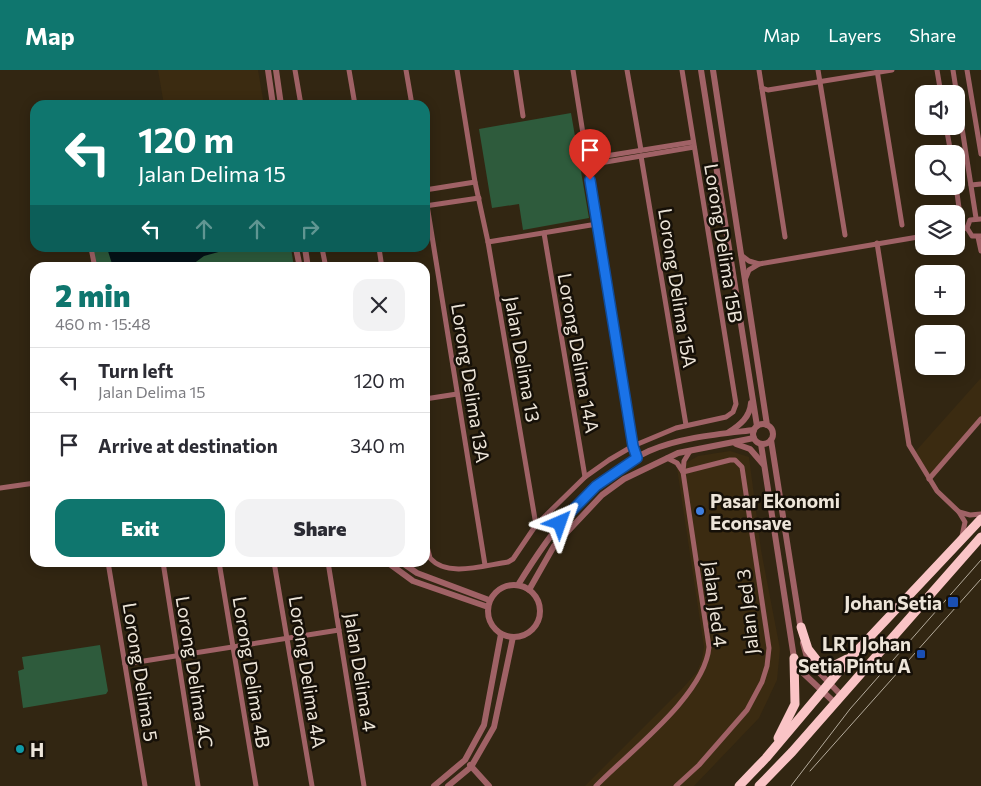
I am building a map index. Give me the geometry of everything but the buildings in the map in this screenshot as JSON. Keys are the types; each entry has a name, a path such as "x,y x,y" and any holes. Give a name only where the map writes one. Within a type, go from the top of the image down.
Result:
{"highway":[{"path":"739,786 766,758 852,656 981,519"},
{"path":"759,786 981,537"},
{"path":"801,626 808,649 819,663 833,666 852,656"},
{"path":"766,758 795,704 794,658"}],"street":[{"path":"268,70 272,100"},
{"path":"276,70 280,100"},
{"path":"295,70 300,100"},
{"path":"349,70 354,100"},
{"path":"406,70 411,100"},
{"path":"430,189 474,182 457,70"},
{"path":"516,70 523,116"},
{"path":"573,70 633,446 637,458 636,472"},
{"name":"Lorong Delima 15A","path":"627,70 686,425"},
{"name":"Lorong Delima 15B","path":"682,70 736,404 733,412 726,417 686,425"},
{"path":"701,70 751,395 755,428 754,438"},
{"path":"713,70 767,425"},
{"path":"758,70 785,237"},
{"path":"818,70 845,235"},
{"path":"761,87 768,90 819,80 892,70"},
{"path":"937,70 940,85"},
{"path":"952,70 978,218 970,220 967,228 970,234 980,236 981,251"},
{"path":"967,70 981,154"},
{"path":"877,71 902,225"},
{"path":"588,162 693,144"},
{"name":"Jalan Delima 13","path":"474,182 488,242 536,525"},
{"path":"971,185 981,184"},
{"path":"430,205 479,198"},
{"path":"488,242 597,224"},
{"name":"Lorong Delima 13A","path":"430,230 485,565"},
{"name":"Lorong Delima 14A","path":"544,233 585,478"},
{"path":"745,282 750,270 759,264 915,238"},
{"path":"877,244 909,445 936,491 959,512 965,522 963,535 955,547"},
{"path":"741,254 749,261 759,264"},
{"path":"430,398 457,394"},
{"path":"751,395 772,432 770,440 808,661 834,702"},
{"path":"726,434 743,422 750,409 751,395"},
{"path":"930,479 981,419"},
{"path":"430,558 433,562 444,567 459,568 513,559 536,525 585,478 633,446 686,425"},
{"path":"518,585 550,534 596,486 637,458 651,450 697,438 767,425"},
{"path":"529,590 554,546 602,495 624,479 667,458 690,451 754,438"},
{"path":"754,438 761,444 766,469 794,658 802,672 826,688 841,695"},
{"path":"761,444 770,440"},
{"path":"730,443 750,448 766,469"},
{"name":"Jalan Jed 4","path":"596,786 658,728 701,676 708,661 709,647 683,472 684,461 690,451"},
{"path":"637,458 650,466"},
{"path":"667,458 677,463 683,472"},
{"name":"Jalan Jed 3","path":"676,786 699,765 748,710 762,682 769,648 742,467 736,460 730,460 683,472"},
{"path":"0,488 30,483"},
{"path":"959,512 970,515 981,514"},
{"name":"Lorong Delima 5","path":"109,567 145,786"},
{"name":"Lorong Delima 4C","path":"164,567 198,786"},
{"name":"Lorong Delima 4B","path":"220,567 256,786"},
{"name":"Lorong Delima 4A","path":"275,567 312,786"},
{"name":"Jalan Delima 4","path":"329,567 364,786"},
{"path":"394,567 413,581 489,604"},
{"path":"408,567 417,573 489,604"},
{"path":"518,585 529,590 538,601 539,616 532,629 520,636 513,637 501,634 490,622 489,604 501,588 518,585"},
{"path":"125,664 339,630"},
{"path":"434,786 465,760 484,724 501,634"},
{"path":"448,786 471,767 494,727 513,637"},
{"path":"465,760 489,786"}],"shaded area":[{"path":"158,70 258,70 263,100 163,100"},
{"path":"108,252 218,252 204,256 196,262 111,262"},
{"path":"981,378 981,416 930,476 915,452"},
{"path":"730,451 749,457 761,550 780,649 777,680 759,718 694,786 585,786 697,672 704,647 677,468 698,456"}],"green space":[{"path":"571,113 589,218 523,230 519,204 492,208 479,129"},
{"path":"93,252 292,252 293,262 95,262"},
{"path":"100,645 108,691 106,694 23,708 18,671 24,669 22,657"}],"tram line":[{"path":"791,786 850,709 981,560"},
{"path":"810,771 981,579"}],"place":[{"name":"Pasar Ekonomi Econsave","path":"700,511"},
{"name":"Johan Setia","path":"953,602"},
{"name":"LRT Johan Setia Pintu A","path":"921,654"},
{"name":"H","path":"20,749"}],"route":[{"path":"560,523 596,486 637,458 633,446 590,180"}]}
